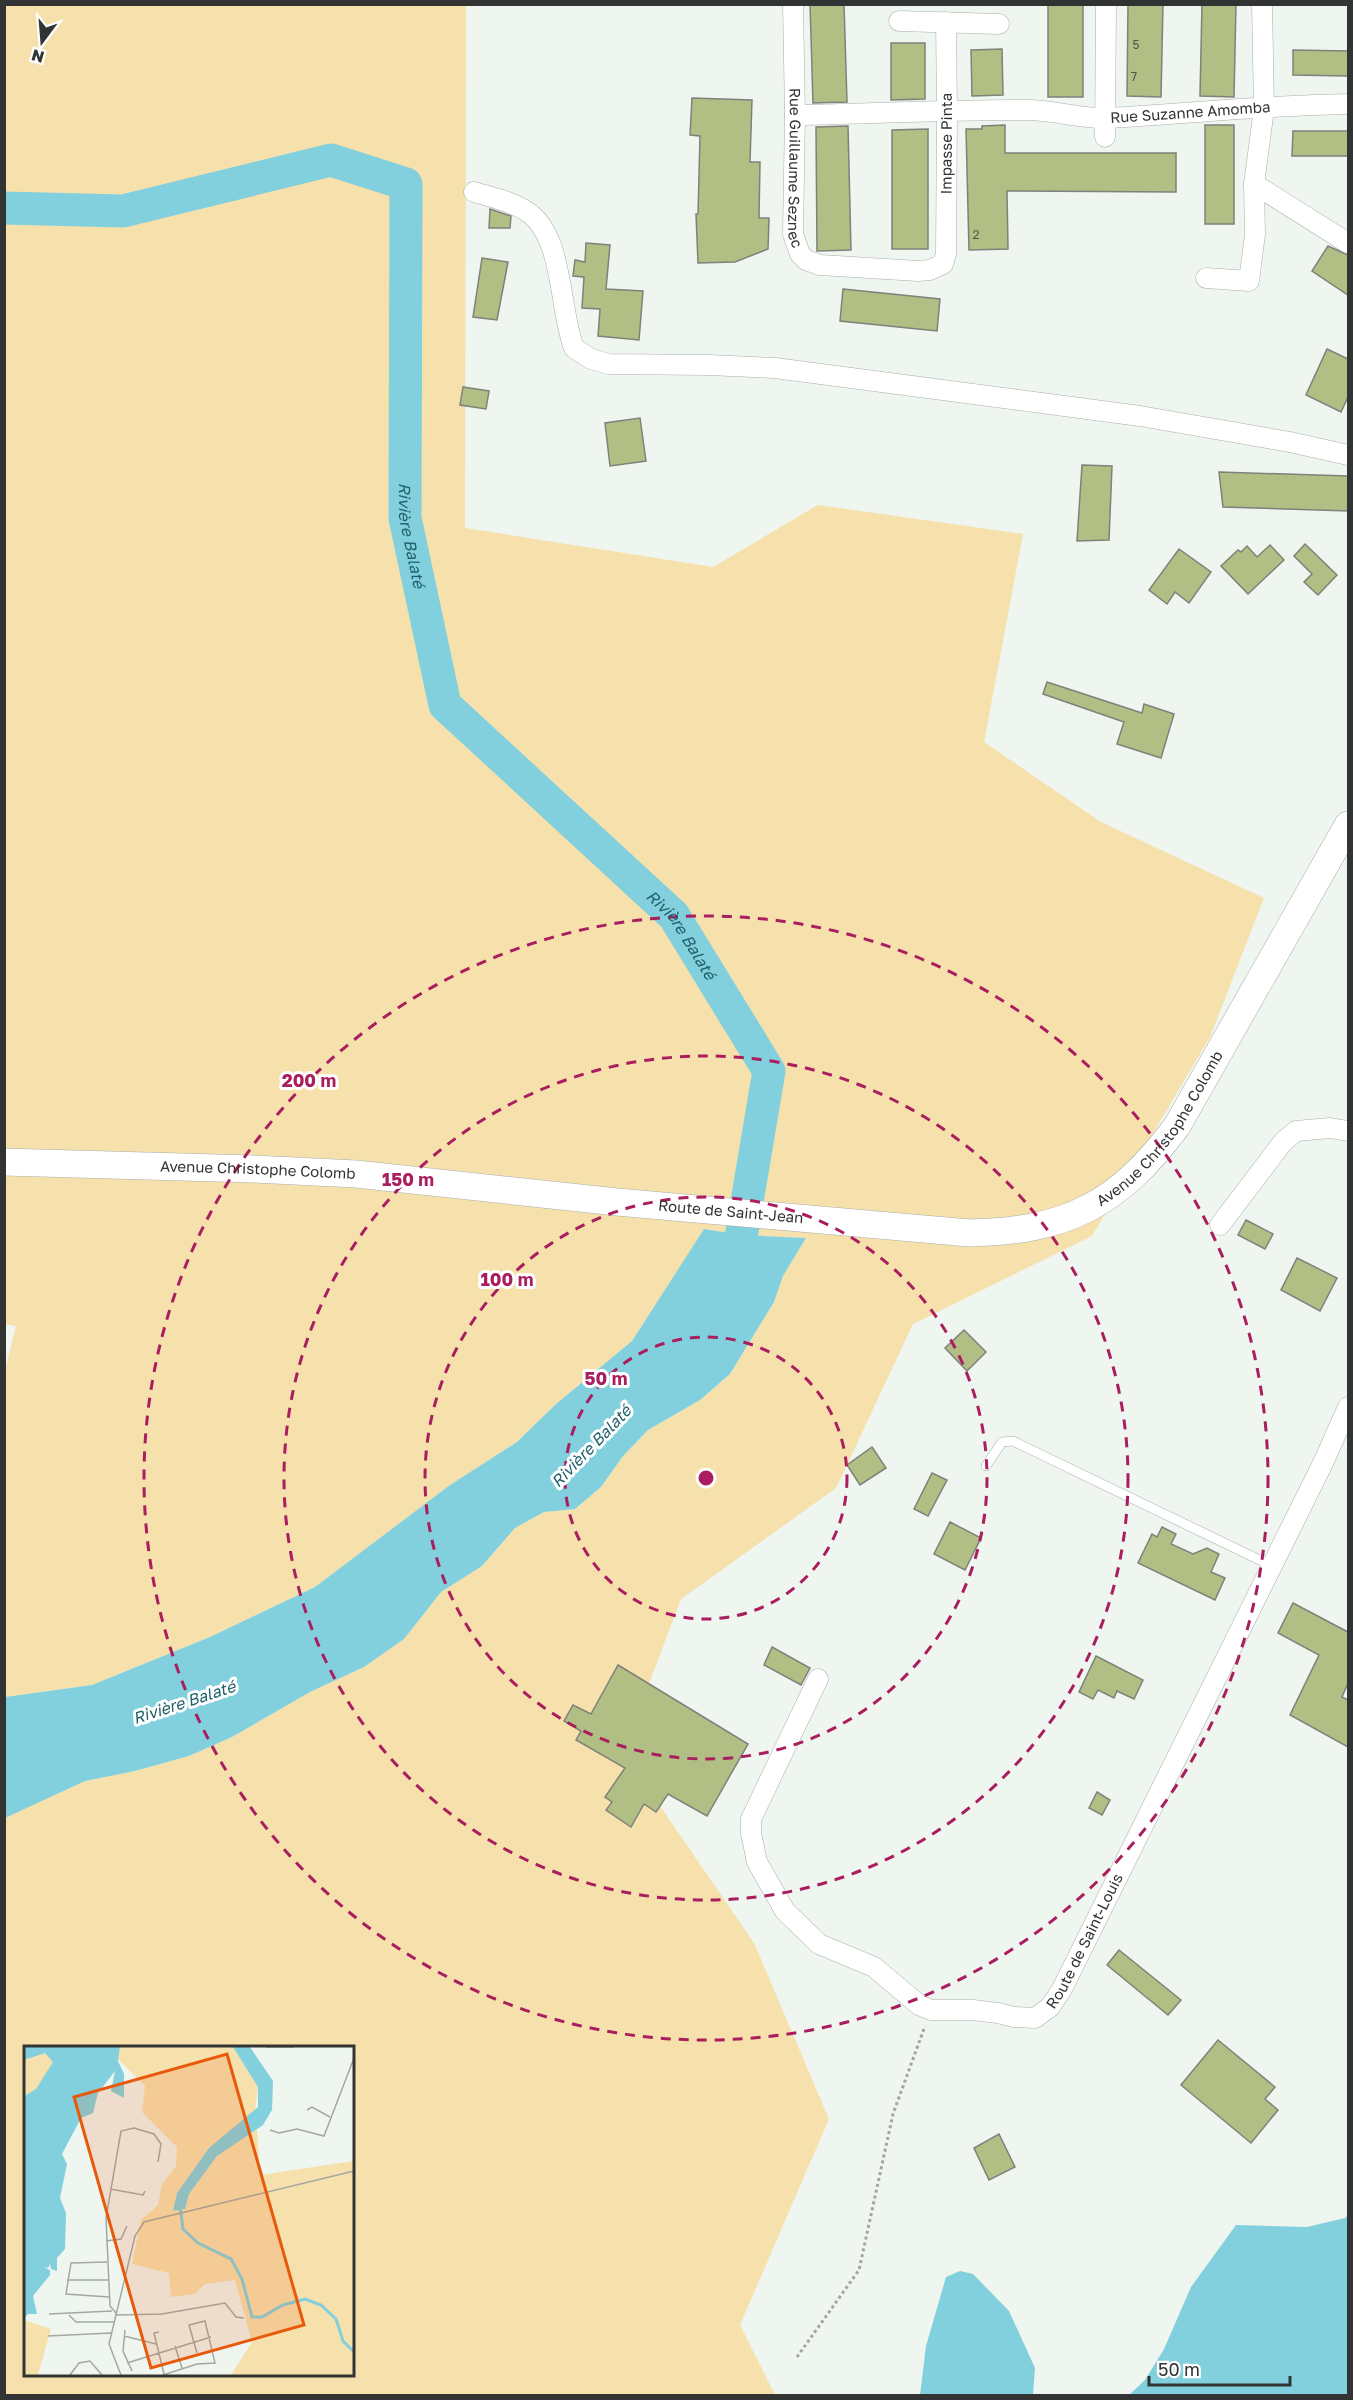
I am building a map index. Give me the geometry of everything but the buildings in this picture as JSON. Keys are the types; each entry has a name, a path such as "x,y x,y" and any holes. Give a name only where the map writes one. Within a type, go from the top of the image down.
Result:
{"street":[{"name":"Rue Guillaume Seznec","path":"793,4 795,115 793,234 800,254 806,260 820,265 918,271 930,270 942,264"},
{"path":"1105,127 1106,4"},
{"path":"1206,278 1249,281 1255,234 1254,184 1263,109 1262,4"},
{"path":"899,21 999,24"},
{"name":"Impasse Pinta","path":"942,264 946,254 948,112 946,22"},
{"name":"Rue Suzanne Amomba","path":"795,115 1033,110 1105,127 1179,112 1263,109 1282,105 1348,104"},
{"path":"1254,184 1348,243"},
{"path":"474,192 517,206 535,217 542,225 548,236 559,276 574,348 599,362 621,365 775,368 1140,416 1290,442 1348,455"},
{"name":"Avenue Christophe Colomb","path":"843,1223 969,1233 1003,1233 1037,1228 1068,1218 1101,1201 1130,1181 1154,1156 1177,1126 1348,825"},
{"path":"1220,1225 1283,1142 1296,1131 1330,1128 1348,1131"},
{"name":"Avenue Christophe Colomb","path":"4,1162 356,1174 617,1202"},
{"name":"Route de Saint-Jean","path":"617,1202 843,1223"},
{"name":"Route de Saint-Louis","path":"930,2010 973,2010 1035,2018 1050,2007 1062,1989 1272,1566 1348,1407"},
{"path":"818,1679 751,1819 751,1833 758,1862 785,1911 819,1944 874,1967 902,1991 930,2010"}],"lane":[{"path":"986,1466 1002,1442 1013,1441 1272,1566"}],"path":[{"path":"797,2357 859,2270 893,2114 930,2010"}],"shaded area":[{"path":"5,5 466,5 465,528 713,567 818,505 1023,534 984,742 1101,822 1264,898 1210,1037 1092,1236 913,1324 836,1488 681,1599 623,1752 754,1943 829,2119 740,2325 775,2395 5,2395 4,1818 85,1781 135,1771 189,1756 232,1737 310,1692 364,1667 404,1639 441,1592 482,1566 515,1528 544,1512 575,1509 601,1487 623,1456 648,1430 700,1400 730,1374 774,1302 783,1276 806,1238 742,1235 704,1229 632,1341 556,1404 517,1442 450,1485 315,1587 210,1637 92,1685 5,1697 4,1375 16,1326 5,1324"}],"water":[{"path":"704,1229 742,1235 806,1238 783,1276 774,1302 730,1374 700,1400 648,1430 623,1456 601,1487 575,1509 544,1512 515,1528 482,1566 441,1592 404,1639 364,1667 310,1692 232,1737 189,1756 135,1771 85,1781 5,1818 5,1697 92,1685 210,1637 315,1587 450,1485 517,1442 556,1404 632,1341"},
{"path":"1348,2215 1348,2395 1129,2395 1145,2380 1164,2349 1191,2287 1236,2225 1307,2227 1345,2218"},
{"path":"960,2271 973,2274 1009,2311 1035,2368 1033,2395 920,2395 926,2346 946,2277"}],"waterway":[{"name":"Rivière Balaté","path":"4,208 123,211 331,160 406,184 405,518 445,705 674,916 769,1071 734,1279"}]}
